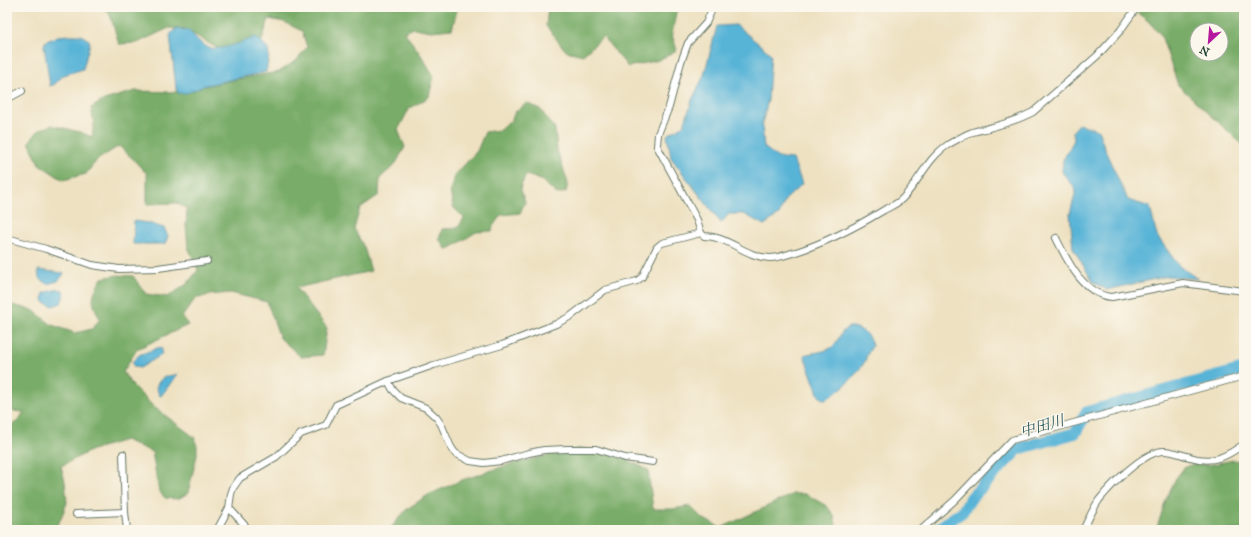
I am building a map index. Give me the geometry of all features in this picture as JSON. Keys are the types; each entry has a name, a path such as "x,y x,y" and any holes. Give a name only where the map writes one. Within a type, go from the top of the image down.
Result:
{"street":[{"path":"713,7 706,23 688,43 681,62 669,107 658,134 657,146 697,220 701,233 704,236 714,236 744,251 770,258 782,256 832,239 865,222 901,200 928,163 947,145 972,132 1022,118 1033,112 1096,56 1120,31 1137,7"},
{"path":"7,99 22,91"},
{"path":"217,530 229,508 231,494 236,482 240,478 276,458 301,434 326,425 336,405 388,381 434,365 502,345 556,324 571,316 605,290 637,281 642,277 657,247 662,243 701,233"},
{"path":"7,238 46,249 92,265 120,269 158,268 207,261"},
{"path":"1056,238 1068,261 1084,284 1103,296 1112,297 1183,283 1210,288 1244,291"},
{"path":"921,530 955,500 1011,440 1244,376"},
{"path":"388,381 393,390 401,398 426,408 436,417 455,453 470,461 484,463 501,461 536,451 567,448 596,449 625,458 653,462"},
{"path":"1083,530 1100,499 1124,474 1152,453 1164,451 1178,453 1195,459 1215,460 1224,457 1244,444"},
{"path":"123,454 126,530"},
{"path":"229,508 248,530"},
{"path":"76,514 125,512"}],"green space":[{"path":"98,7 458,7 452,29 431,31 414,28 404,32 434,76 429,97 409,109 398,130 405,147 395,165 380,178 379,195 360,208 354,229 364,247 371,271 296,288 327,328 323,355 301,357 280,338 267,302 231,293 209,295 195,299 182,317 188,325 137,349 123,372 132,385 154,407 194,437 197,446 197,455 188,493 178,499 165,498 159,492 152,452 125,440 92,450 61,466 65,481 67,503 56,530 7,530 7,428 18,421 24,412 7,412 7,304 33,310 52,325 75,333 92,329 100,319 93,302 93,298 102,278 118,275 133,276 146,294 168,297 187,284 198,270 188,247 186,225 187,209 177,203 147,204 147,174 119,146 97,160 86,174 63,180 39,164 29,142 39,130 51,125 80,132 92,137 94,123 91,108 104,100 135,91 175,92 279,72 297,60 307,47 302,31 284,22 269,19 261,43 243,47 217,48 185,29 169,28 137,43 119,44 109,12"},
{"path":"548,7 677,7 672,35 677,50 659,60 628,67 603,37 583,55 566,51 546,26"},
{"path":"1129,7 1244,7 1244,146 1178,85 1161,35 1147,20"},
{"path":"527,103 540,109 555,129 557,150 568,183 566,192 557,194 541,180 526,175 520,188 525,202 520,213 501,215 493,226 492,231 476,232 447,250 439,239 442,229 458,228 464,218 453,207 450,191 454,176 477,151 485,132 499,130 511,121 515,112"},
{"path":"581,448 624,458 648,470 653,509 672,509 690,506 702,518 721,528 793,494 805,494 827,506 834,516 837,530 389,530 407,509 428,495 462,480 514,463"},
{"path":"1233,460 1244,461 1244,530 1156,530 1167,497 1176,478 1184,468 1193,464 1209,465"}],"water":[{"path":"736,25 771,54 768,100 762,124 764,147 778,158 793,159 802,184 785,200 779,215 764,225 744,214 729,214 721,223 671,158 667,135 684,125 692,100 704,75 717,26"},
{"path":"174,30 189,30 204,45 215,49 233,45 256,37 265,45 268,52 269,56 266,72 207,85 182,94 178,93 176,88 170,35"},
{"path":"81,35 89,40 90,43 83,69 64,75 55,84 50,86 44,46 45,42 58,36"},
{"path":"1079,124 1098,130 1108,157 1128,200 1150,207 1157,236 1179,266 1198,279 1168,276 1107,290 1093,282 1073,248 1070,214 1076,190 1062,172 1063,160 1074,140 1073,131"},
{"path":"134,221 148,223 164,228 168,236 165,244 133,244"},
{"path":"38,270 64,274 58,281 47,284 39,278"},
{"path":"58,289 63,290 64,292 61,303 53,306 45,303 43,300 44,293"},
{"path":"849,327 857,328 864,332 870,339 872,346 866,360 852,378 837,392 825,400 819,396 804,355 831,348"},
{"path":"160,347 162,349 161,355 140,368 134,367 132,362 139,355"},
{"path":"170,375 177,375 160,396 156,388 159,381"}],"waterway":[{"name":"中田川","path":"936,530 962,512 971,498 1018,449 1075,433 1087,412 1244,369"}]}
